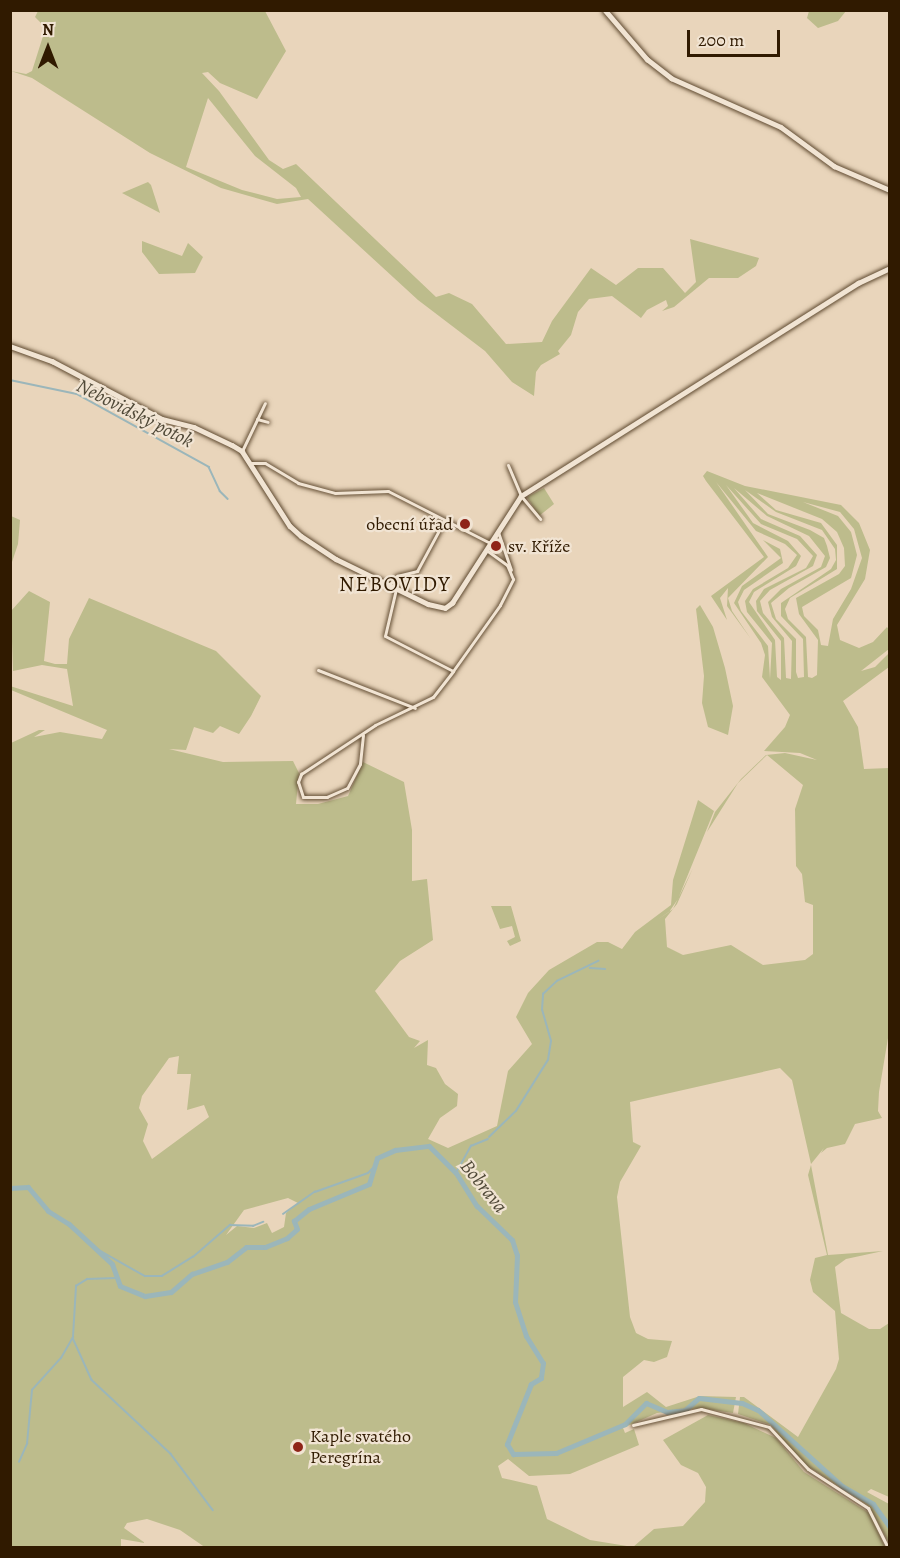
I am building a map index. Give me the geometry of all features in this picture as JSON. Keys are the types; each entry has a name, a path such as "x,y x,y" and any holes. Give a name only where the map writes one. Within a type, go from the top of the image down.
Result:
{"street":[{"path":"605,10 666,75 781,127 834,166 890,190"},
{"path":"10,346 52,361 162,419 194,427 242,451 295,531 336,560 396,589 445,608 521,496 858,283 890,268"},
{"path":"242,451 264,403"},
{"path":"257,419 268,422"},
{"path":"251,463 265,463 298,483 335,493 388,491 490,543"},
{"path":"508,465 521,496 540,519"},
{"path":"389,585 397,576 417,571 444,520"},
{"path":"363,735 360,764 347,788 327,797 303,797 298,782 301,774 363,735 379,722 415,708 433,698 453,671 500,605 513,579 498,531"},
{"path":"486,550 512,572"},
{"path":"396,589 385,636 453,671"},
{"path":"318,670 415,708"},
{"path":"633,1425 700,1409 754,1421 779,1437 808,1469 868,1508 888,1548"}],"shaded area":[{"path":"809,10 846,11 838,21 818,28 807,18"},
{"path":"38,11 265,11 286,51 257,99 220,83 208,72 202,73 219,91 269,160 283,169 296,164 436,297 449,293 472,304 506,344 542,342 552,321 591,268 616,285 638,268 663,268 685,293 696,282 690,239 759,258 756,266 738,278 709,278 674,307 662,311 668,306 666,300 647,310 641,318 612,296 589,299 578,312 571,335 558,351 560,354 541,365 536,372 534,396 512,382 485,351 418,300 308,199 277,204 221,188 150,153 32,78 11,71 26,74 32,71 44,33 44,26 35,17","holes":["208,98 255,156 296,188 301,197 277,199 242,190 186,167"]},
{"path":"148,182 151,185 160,213 122,193"},
{"path":"142,241 182,256 188,243 203,257 195,273 159,274 142,252"},
{"path":"707,471 745,486 841,505 859,523 870,550 865,579 837,625 840,640 859,648 873,642 887,627 889,630 889,649 861,671 875,667 889,653 889,667 843,701 858,727 864,769 889,768 890,1026 879,1092 878,1111 882,1118 855,1124 845,1144 827,1148 821,1153 824,1148 811,1164 792,1080 780,1068 630,1102 633,1142 641,1146 620,1182 617,1197 630,1317 636,1333 648,1339 672,1341 667,1357 654,1362 644,1360 623,1377 623,1407 647,1392 666,1407 700,1396 736,1397 733,1413 700,1408 657,1413 623,1428 625,1433 634,1429 639,1445 570,1474 529,1476 508,1459 498,1466 502,1478 537,1486 547,1519 590,1540 633,1547 654,1529 683,1526 705,1502 706,1487 698,1473 681,1465 663,1440 708,1415 744,1423 776,1438 804,1472 869,1513 885,1547 206,1548 180,1530 147,1519 127,1523 124,1528 145,1543 121,1539 121,1547 11,1547 11,743 39,730 45,730 34,737 60,732 102,739 107,730 11,690 10,686 73,706 67,669 42,665 13,671 11,611 29,591 50,602 44,661 67,664 69,639 89,598 216,651 261,696 239,734 220,726 213,733 194,727 186,750 169,749 223,762 293,761 299,773 296,804 318,804 348,796 363,762 404,782 412,830 412,881 427,879 433,940 400,961 375,991 409,1037 420,1041 414,1048 428,1040 427,1065 436,1068 445,1084 458,1094 457,1106 440,1118 428,1139 448,1148 497,1126 508,1071 532,1044 516,1017 528,993 549,970 597,942 608,942 622,949 635,932 671,905 673,880 698,800 714,811 677,904 673,909 665,919 667,947 683,955 731,945 763,965 805,960 813,954 813,905 805,902 802,874 796,866 795,809 803,785 767,755 738,783 707,832 715,812 741,779 766,755 785,753 817,760 800,753 764,751 785,727 790,715 762,677 765,655 761,643 734,603 742,586 781,558 763,540 780,549 783,563 744,590 738,602 741,611 768,646 770,679 772,643 747,612 745,601 753,589 788,568 797,555 785,544 756,531 716,482 768,557 728,598 732,611 751,639 727,606 728,588 720,598 727,620 711,596 764,557 706,481 703,476","holes":["726,485 761,524 797,539 813,556 806,568 764,589 756,601 757,611 781,641 781,680 777,677 775,640 749,602 754,592 796,566 801,556 788,541 753,523","734,488 767,516 809,536 825,556 821,567 781,589 768,602 772,617 792,641 791,679 786,678 784,638 763,613 760,601 770,590 813,566 817,555 800,536 761,519","745,490 776,512 822,530 835,549 836,560 831,569 781,603 781,616 803,639 804,677 798,678 796,672 796,639 776,619 771,603 789,588 826,567 830,558 824,538 810,530 768,514","757,493 822,519 837,532 844,548 845,566 839,574 796,598 799,614 818,640 817,675 812,678 808,677 806,637 788,619 785,609 790,598 837,569 837,545 821,523 776,510","803,502 840,512 854,529 862,558 851,589 833,619 828,646 821,645 818,630 804,616 802,607 851,578 857,555 851,532 838,516","179,1056 177,1074 191,1074 187,1110 204,1105 209,1117 152,1159 143,1141 148,1124 139,1108 142,1096 169,1058","288,1198 298,1203 286,1213 284,1227 272,1233 267,1223 254,1228 237,1226 226,1235 244,1210"]},
{"path":"544,488 554,504 539,516 527,497"},
{"path":"11,516 20,520 18,544 11,565"},
{"path":"700,605 713,627 725,668 733,706 728,735 708,727 702,703 704,676 696,609"},
{"path":"491,906 511,906 521,941 510,946 507,941 515,937 512,926 500,929"},
{"path":"811,1165 828,1255 883,1251 846,1259 835,1267 841,1313 869,1329 880,1329 889,1323 889,1497 871,1489 867,1492 889,1504 889,1543 869,1506 800,1461 771,1425 738,1414 740,1397 744,1397 798,1437 836,1369 839,1359 835,1311 813,1292 810,1280 815,1258 827,1255 808,1175"}],"waterway":[{"name":"Nebovidský potok","path":"10,380 77,394 209,467 220,491 228,499"},
{"path":"489,1137 516,1111 548,1060 551,1041 542,1010 543,994 557,981 598,961"},
{"path":"590,968 605,969"},
{"path":"456,1173 471,1146 488,1139"},
{"name":"Bobrava","path":"10,1188 28,1187 48,1211 69,1224 112,1264 120,1286 145,1296 171,1292 192,1274 227,1262 246,1247 265,1247 287,1238 297,1229 294,1221 309,1209 369,1184 377,1158 395,1150 429,1146 456,1173 477,1206 512,1240 517,1255 515,1302 526,1336 543,1363 541,1378 531,1384 507,1444 513,1454 556,1453 625,1424 646,1403 667,1412 685,1410 699,1398 742,1403 758,1410 842,1486 873,1504 890,1527"},
{"path":"283,1214 315,1192 368,1173 377,1164"},
{"path":"97,1249 145,1276 162,1276 193,1257 230,1225 253,1226 263,1222"},
{"path":"19,1462 27,1444 32,1390 61,1358 73,1337 76,1286 87,1279 116,1278"},
{"path":"73,1338 92,1380 171,1454 213,1510"}],"place":[{"name":"obecní úřad","path":"465,524"},
{"name":"sv. Kříže","path":"496,546"},
{"name":"Kaple svatého Peregrína","path":"298,1447"}],"district":[{"name":"NEBOVIDY","path":"395,584"}]}
